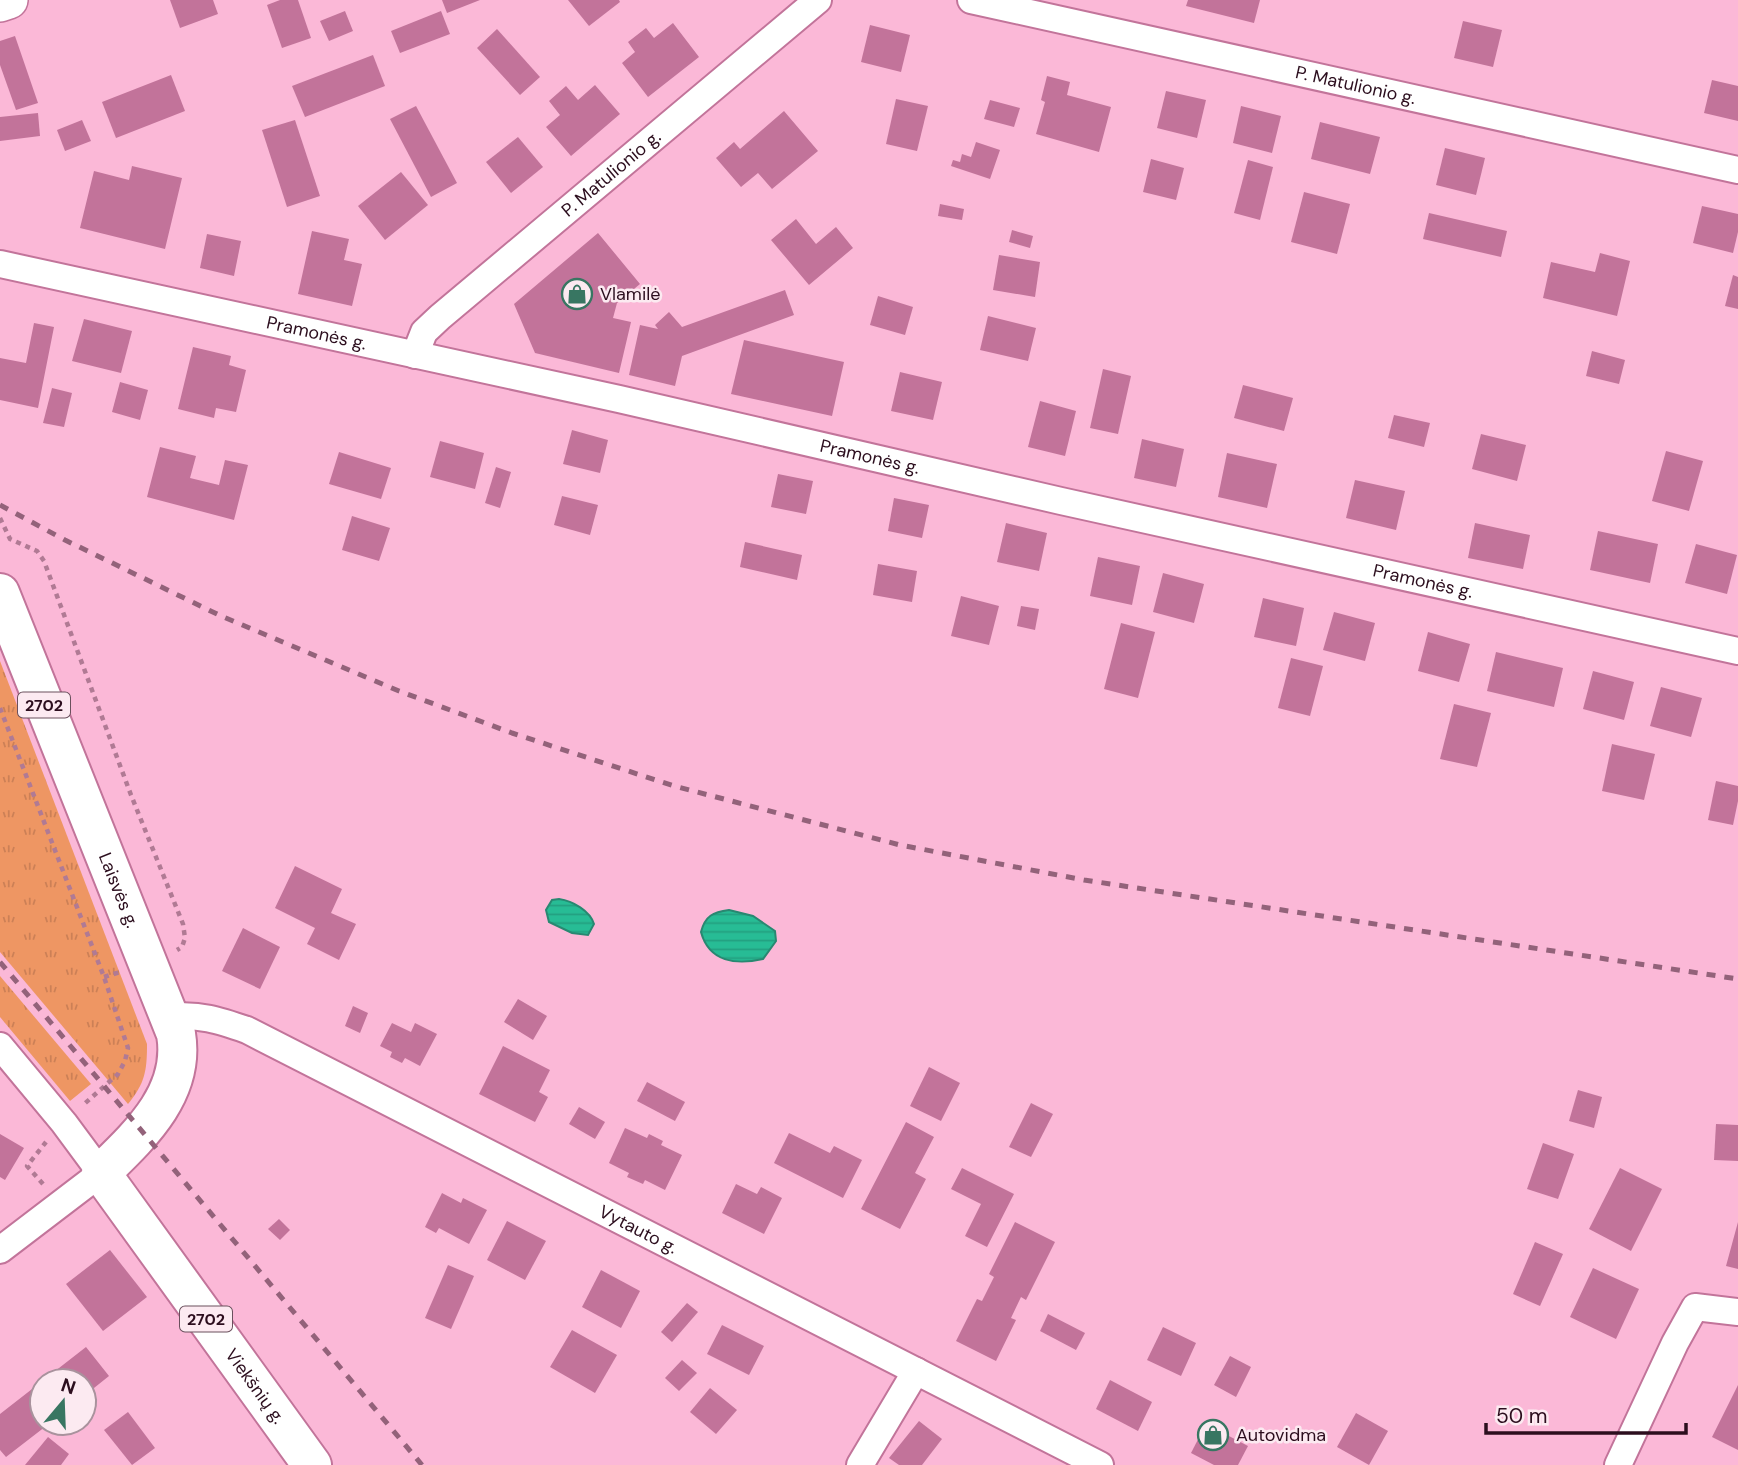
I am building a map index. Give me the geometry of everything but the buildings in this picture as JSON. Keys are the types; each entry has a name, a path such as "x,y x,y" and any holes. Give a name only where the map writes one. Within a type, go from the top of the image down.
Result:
{"main road":[{"path":"0,3 9,0"},
{"name":"Laisvės g.","path":"0,593 170,1017 179,1052 175,1076 161,1106 142,1133 100,1172"},
{"name":"Viekšnių g.","path":"100,1172 312,1465"}],"street":[{"name":"P. Matulionio g.","path":"415,355 424,332 440,317 818,0"},
{"name":"P. Matulionio g.","path":"971,0 1738,170"},
{"name":"Pramonės g.","path":"0,264 1738,651"},
{"name":"Vytauto g.","path":"170,1017 192,1015 214,1018 247,1030 1100,1465"},
{"path":"0,1046 64,1123 100,1172 2,1245"},
{"path":"1618,1465 1675,1343 1695,1307 1738,1312"},
{"path":"860,1465 916,1371"}],"path":[{"path":"0,518 10,539 37,551 44,561 131,795 183,924 185,938 182,947 149,964 104,977"},
{"path":"0,708 104,977 128,1048 118,1074 64,1123 27,1166 59,1203"}],"green space":[{"path":"0,661 147,1044 144,1076 128,1104 0,952"},
{"path":"0,976 91,1084 70,1101 0,1017"}],"shaded area":[{"path":"559,899 575,904 589,915 594,924 588,935 572,933 549,922 546,910 552,900"},
{"path":"729,910 753,916 775,931 776,941 763,959 734,961 710,950 701,932 703,927 707,919 714,914"}],"railway":[{"path":"0,505 65,540 221,616 399,691 512,733 674,786 900,845 1084,880 1738,979"},
{"path":"0,962 422,1465"}],"place":[{"name":"Vlamilė","path":"577,294"},
{"name":"Autovidma","path":"1213,1435"}]}
